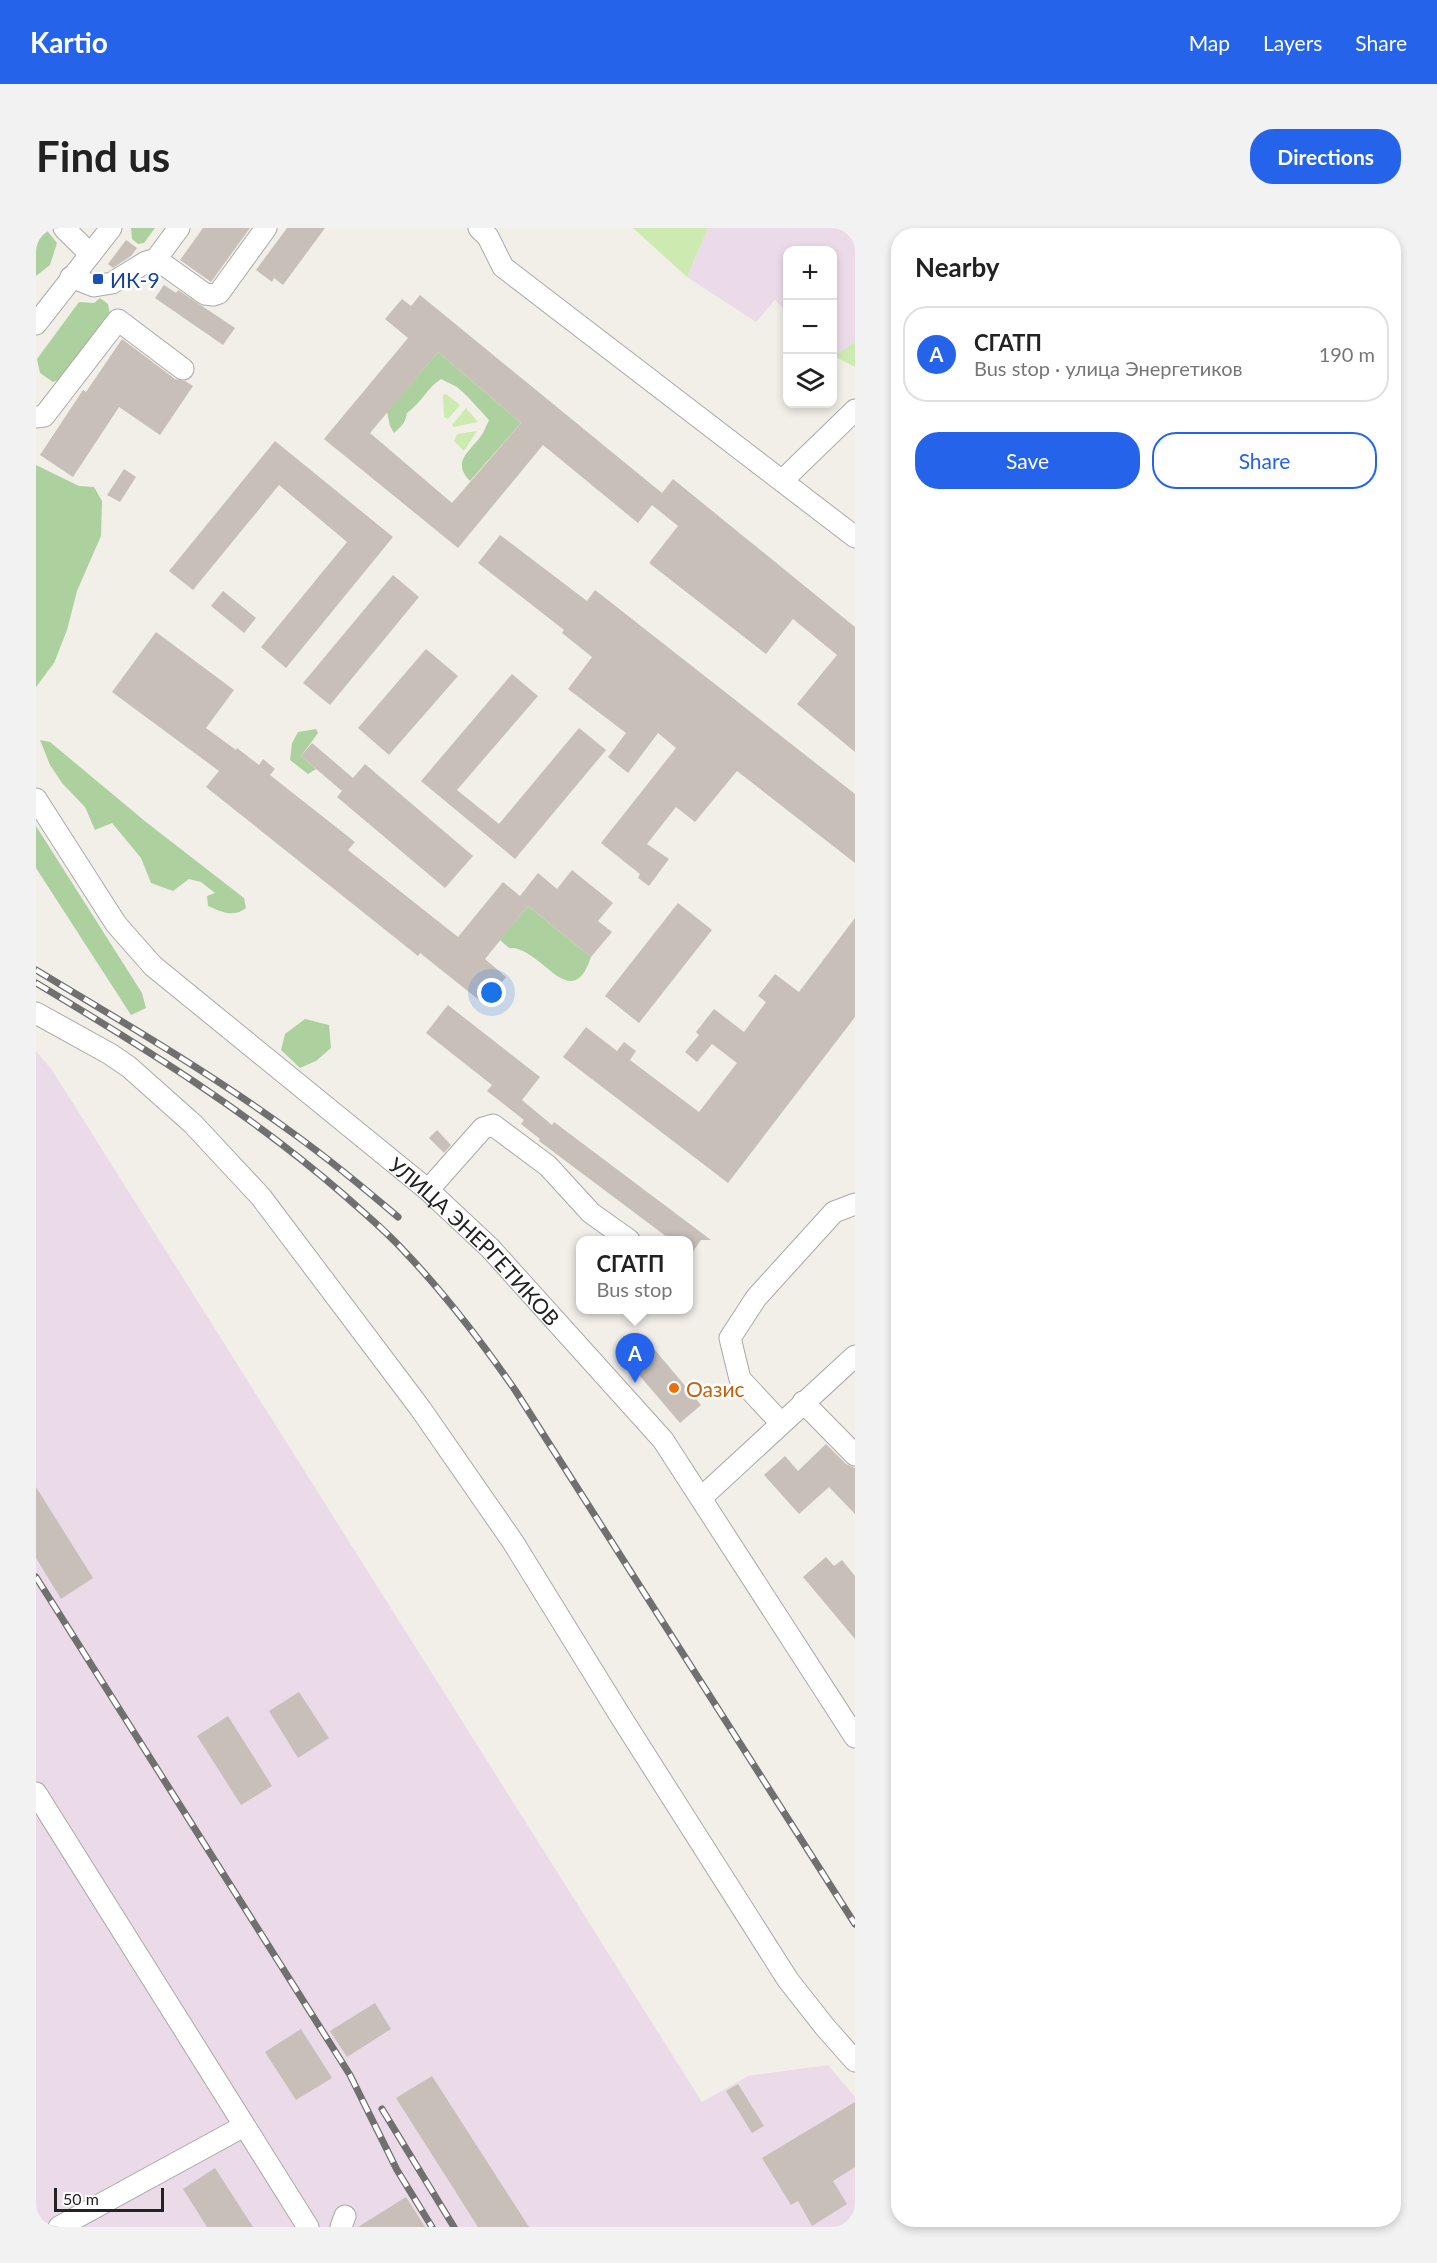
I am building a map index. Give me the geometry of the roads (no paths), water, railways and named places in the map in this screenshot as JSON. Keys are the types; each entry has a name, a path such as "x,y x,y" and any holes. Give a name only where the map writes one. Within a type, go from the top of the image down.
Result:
{"street":[{"path":"64,228 90,254"},
{"path":"36,324 111,228"},
{"path":"71,278 94,286 112,283 146,262 156,259 179,228"},
{"path":"156,259 206,294 213,295 219,293 266,228"},
{"path":"488,231 503,267 855,537"},
{"path":"36,417 44,416 118,320 183,369"},
{"path":"783,480 855,410"},
{"name":"УЛИЦА ЭНЕРГЕТИКОВ","path":"36,800 116,924 153,966 428,1190 490,1248 658,1434 855,1737"},
{"path":"36,1013 129,1067 193,1124 261,1197 420,1408 513,1542 788,1980 855,2061"},
{"path":"428,1190 483,1128 493,1125 548,1166 591,1213 623,1236"},
{"path":"781,1423 740,1379 730,1338 756,1298 834,1212 855,1204"},
{"path":"701,1498 855,1356"},
{"path":"803,1402 855,1455"},
{"path":"36,1793 308,2227"},
{"path":"59,2227 244,2126"}],"railway":[{"path":"36,970 231,1090 334,1164 398,1217"},
{"path":"36,983 195,1082 271,1136 375,1222 434,1284 515,1390 855,1924"},
{"path":"36,1577 350,2075 397,2170 432,2227"},
{"path":"382,2109 454,2227"}],"place":[{"name":"ИК-9","path":"98,279"},
{"name":"СГАТП","path":"635,1383"},
{"name":"Оазис","path":"674,1388"}]}
